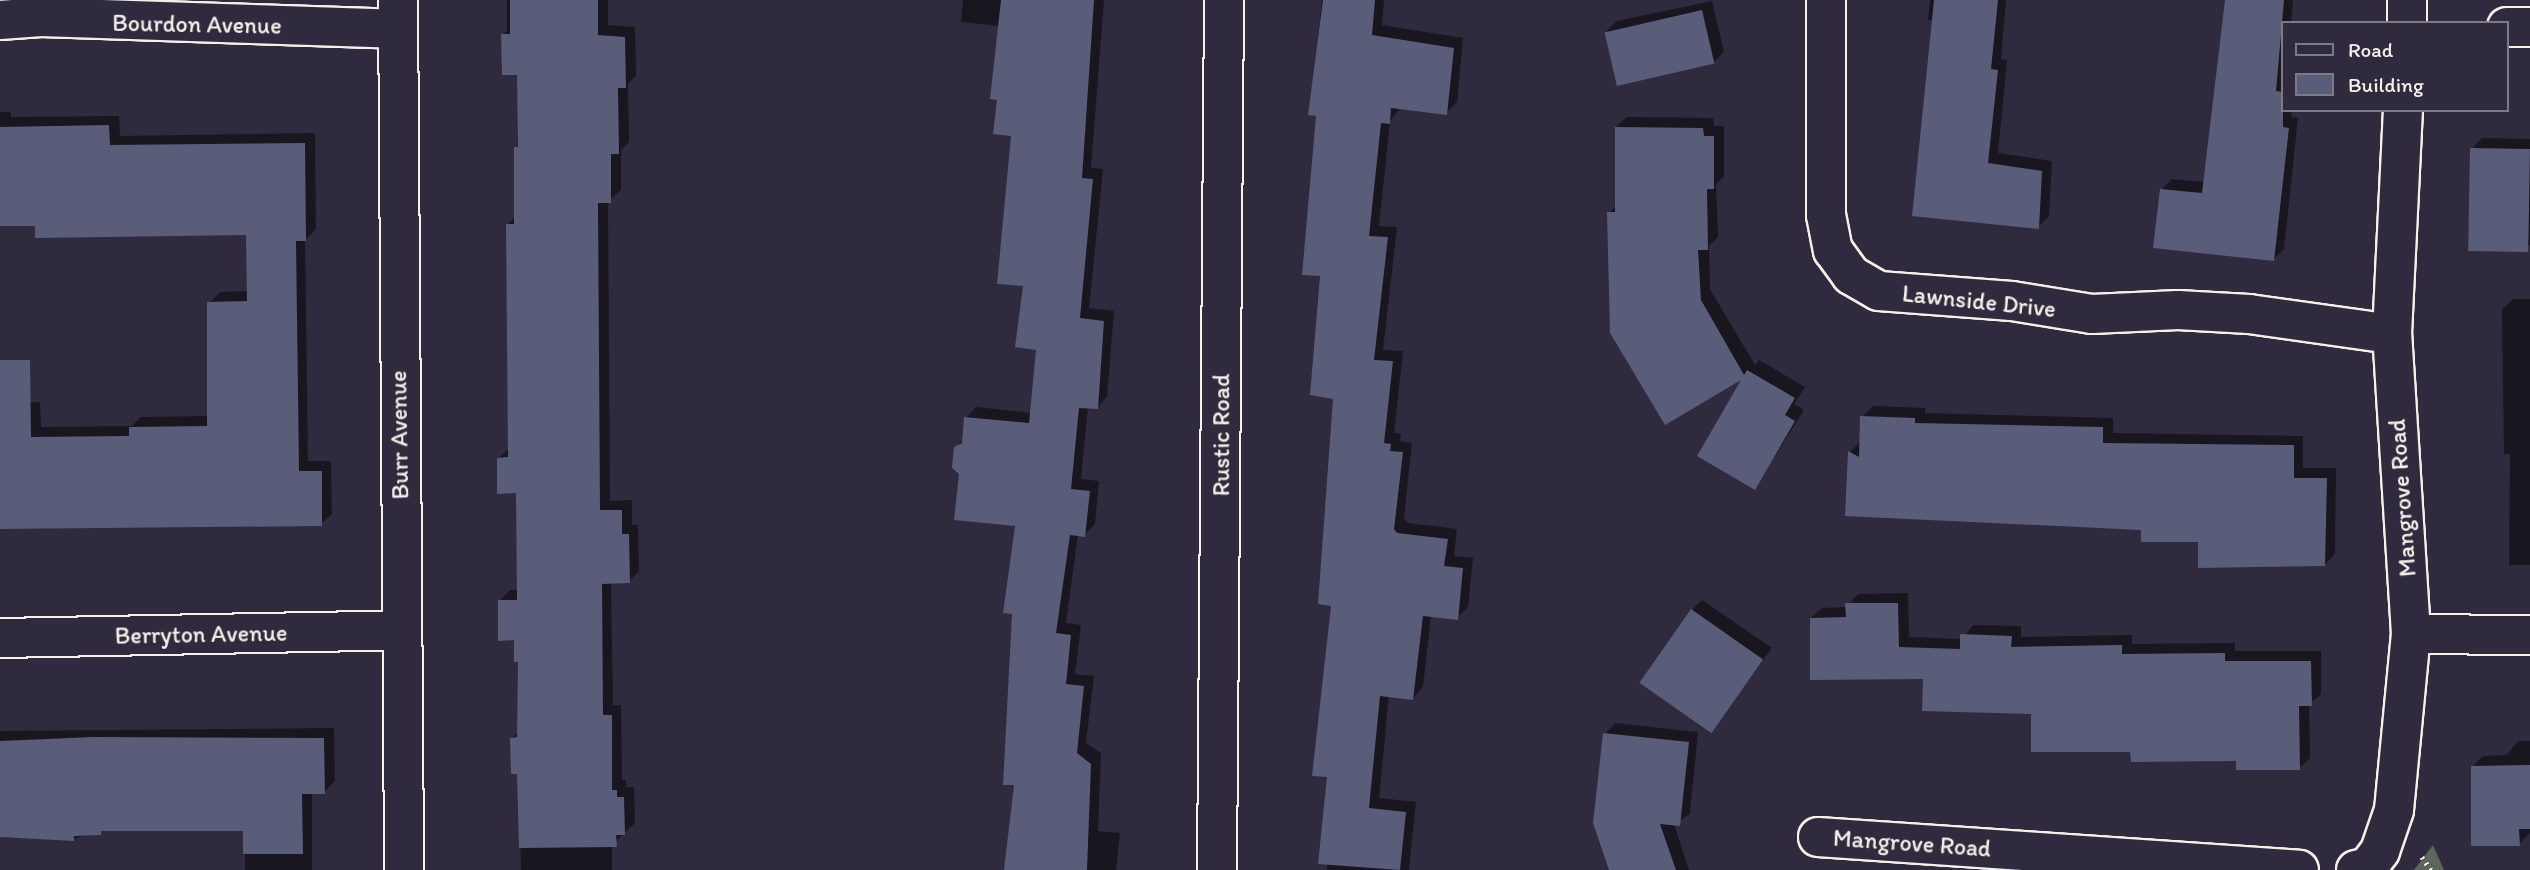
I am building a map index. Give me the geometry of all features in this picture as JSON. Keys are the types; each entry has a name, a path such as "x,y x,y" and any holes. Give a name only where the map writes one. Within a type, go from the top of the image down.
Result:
{"street":[{"name":"Rustic Road","path":"1217,870 1224,0"},
{"name":"Lawnside Drive","path":"1826,0 1826,215 1833,250 1851,275 1878,291 2012,301 2092,314 2178,310 2249,314 2392,334"},
{"path":"2407,0 2407,21"},
{"name":"Bourdon Avenue","path":"0,20 41,17 397,14"},
{"name":"Burr Avenue","path":"397,14 404,870"},
{"path":"2509,27 2530,27"},
{"name":"Mangrove Road","path":"2356,870 2368,867 2379,851 2393,810 2411,634 2392,334 2403,112"},
{"name":"Berryton Avenue","path":"0,638 401,630"},
{"path":"2411,634 2530,635"},
{"name":"Mangrove Road","path":"1818,837 2299,870"}],"shaded area":[{"path":"2433,845 2444,870 2414,870"}],"building":[{"path":"510,0 598,0 598,35 625,37 626,88 618,88 619,154 611,154 611,203 598,203 600,510 622,510 622,534 629,534 630,583 602,584 603,715 612,715 612,790 617,790 617,797 624,797 625,835 616,835 617,847 519,848 517,774 511,774 510,738 517,737 518,662 514,662 514,640 498,641 498,600 517,600 516,493 497,494 497,458 508,457 506,224 514,224 514,147 518,147 517,75 502,75 501,34 510,34"},
{"path":"1001,0 1094,0 1082,178 1093,179 1080,318 1104,321 1098,409 1079,408 1071,489 1090,491 1085,537 1070,535 1056,633 1071,635 1066,684 1084,686 1077,753 1091,764 1087,870 1004,870 1014,785 1003,785 1012,614 1003,613 1015,526 954,520 959,474 952,468 954,447 962,443 964,417 1029,423 1036,350 1015,347 1023,286 997,284 1011,136 993,134 997,100 990,99"},
{"path":"1323,0 1375,0 1372,35 1454,48 1447,115 1391,108 1390,124 1381,123 1369,236 1388,237 1374,360 1393,361 1384,443 1391,444 1390,451 1403,452 1394,529 1397,533 1448,539 1444,566 1463,568 1458,620 1423,616 1413,700 1380,696 1369,808 1406,812 1400,870 1318,864 1327,777 1312,776 1331,606 1318,604 1333,399 1310,395 1320,276 1302,275 1316,116 1308,115"},
{"path":"1934,0 1998,0 1991,69 1998,70 1988,163 2042,171 2039,229 1912,216"},
{"path":"2225,0 2284,0 2276,91 2282,92 2283,127 2289,128 2274,261 2153,248 2160,189 2202,193"},
{"path":"1702,10 1714,64 1617,86 1605,32"},
{"path":"109,125 110,145 305,143 306,241 296,241 299,471 322,471 322,526 0,529 0,360 30,360 31,437 129,436 129,427 207,426 207,302 247,301 246,235 35,238 35,226 0,226 0,127"},
{"path":"1615,127 1703,128 1704,136 1714,136 1714,189 1707,189 1708,250 1698,250 1701,300 1744,375 1747,370 1795,398 1785,415 1795,421 1755,490 1697,456 1741,380 1665,425 1610,333 1607,212 1615,212"},
{"path":"2470,148 2530,149 2528,252 2468,251"},
{"path":"1860,416 1915,418 1915,423 2103,427 2103,443 2294,445 2294,478 2327,478 2325,566 2198,568 2198,542 2141,542 2141,530 1845,516 1848,451 1859,457"},
{"path":"1845,603 1898,603 1899,647 1960,649 1960,634 2012,636 2011,647 2122,645 2122,654 2225,653 2225,661 2311,661 2312,706 2299,706 2300,770 2236,770 2236,761 2131,762 2130,752 2031,752 2031,714 1922,711 1923,679 1810,680 1810,618 1846,617"},
{"path":"1691,609 1763,659 1711,733 1639,683"},
{"path":"1603,733 1689,742 1680,826 1660,824 1676,870 1609,870 1593,823"},
{"path":"93,737 324,738 325,794 302,794 303,854 243,854 243,831 101,831 101,835 74,836 74,841 0,837 0,741"},
{"path":"2530,765 2530,829 2519,829 2520,846 2471,846 2471,766"}]}
